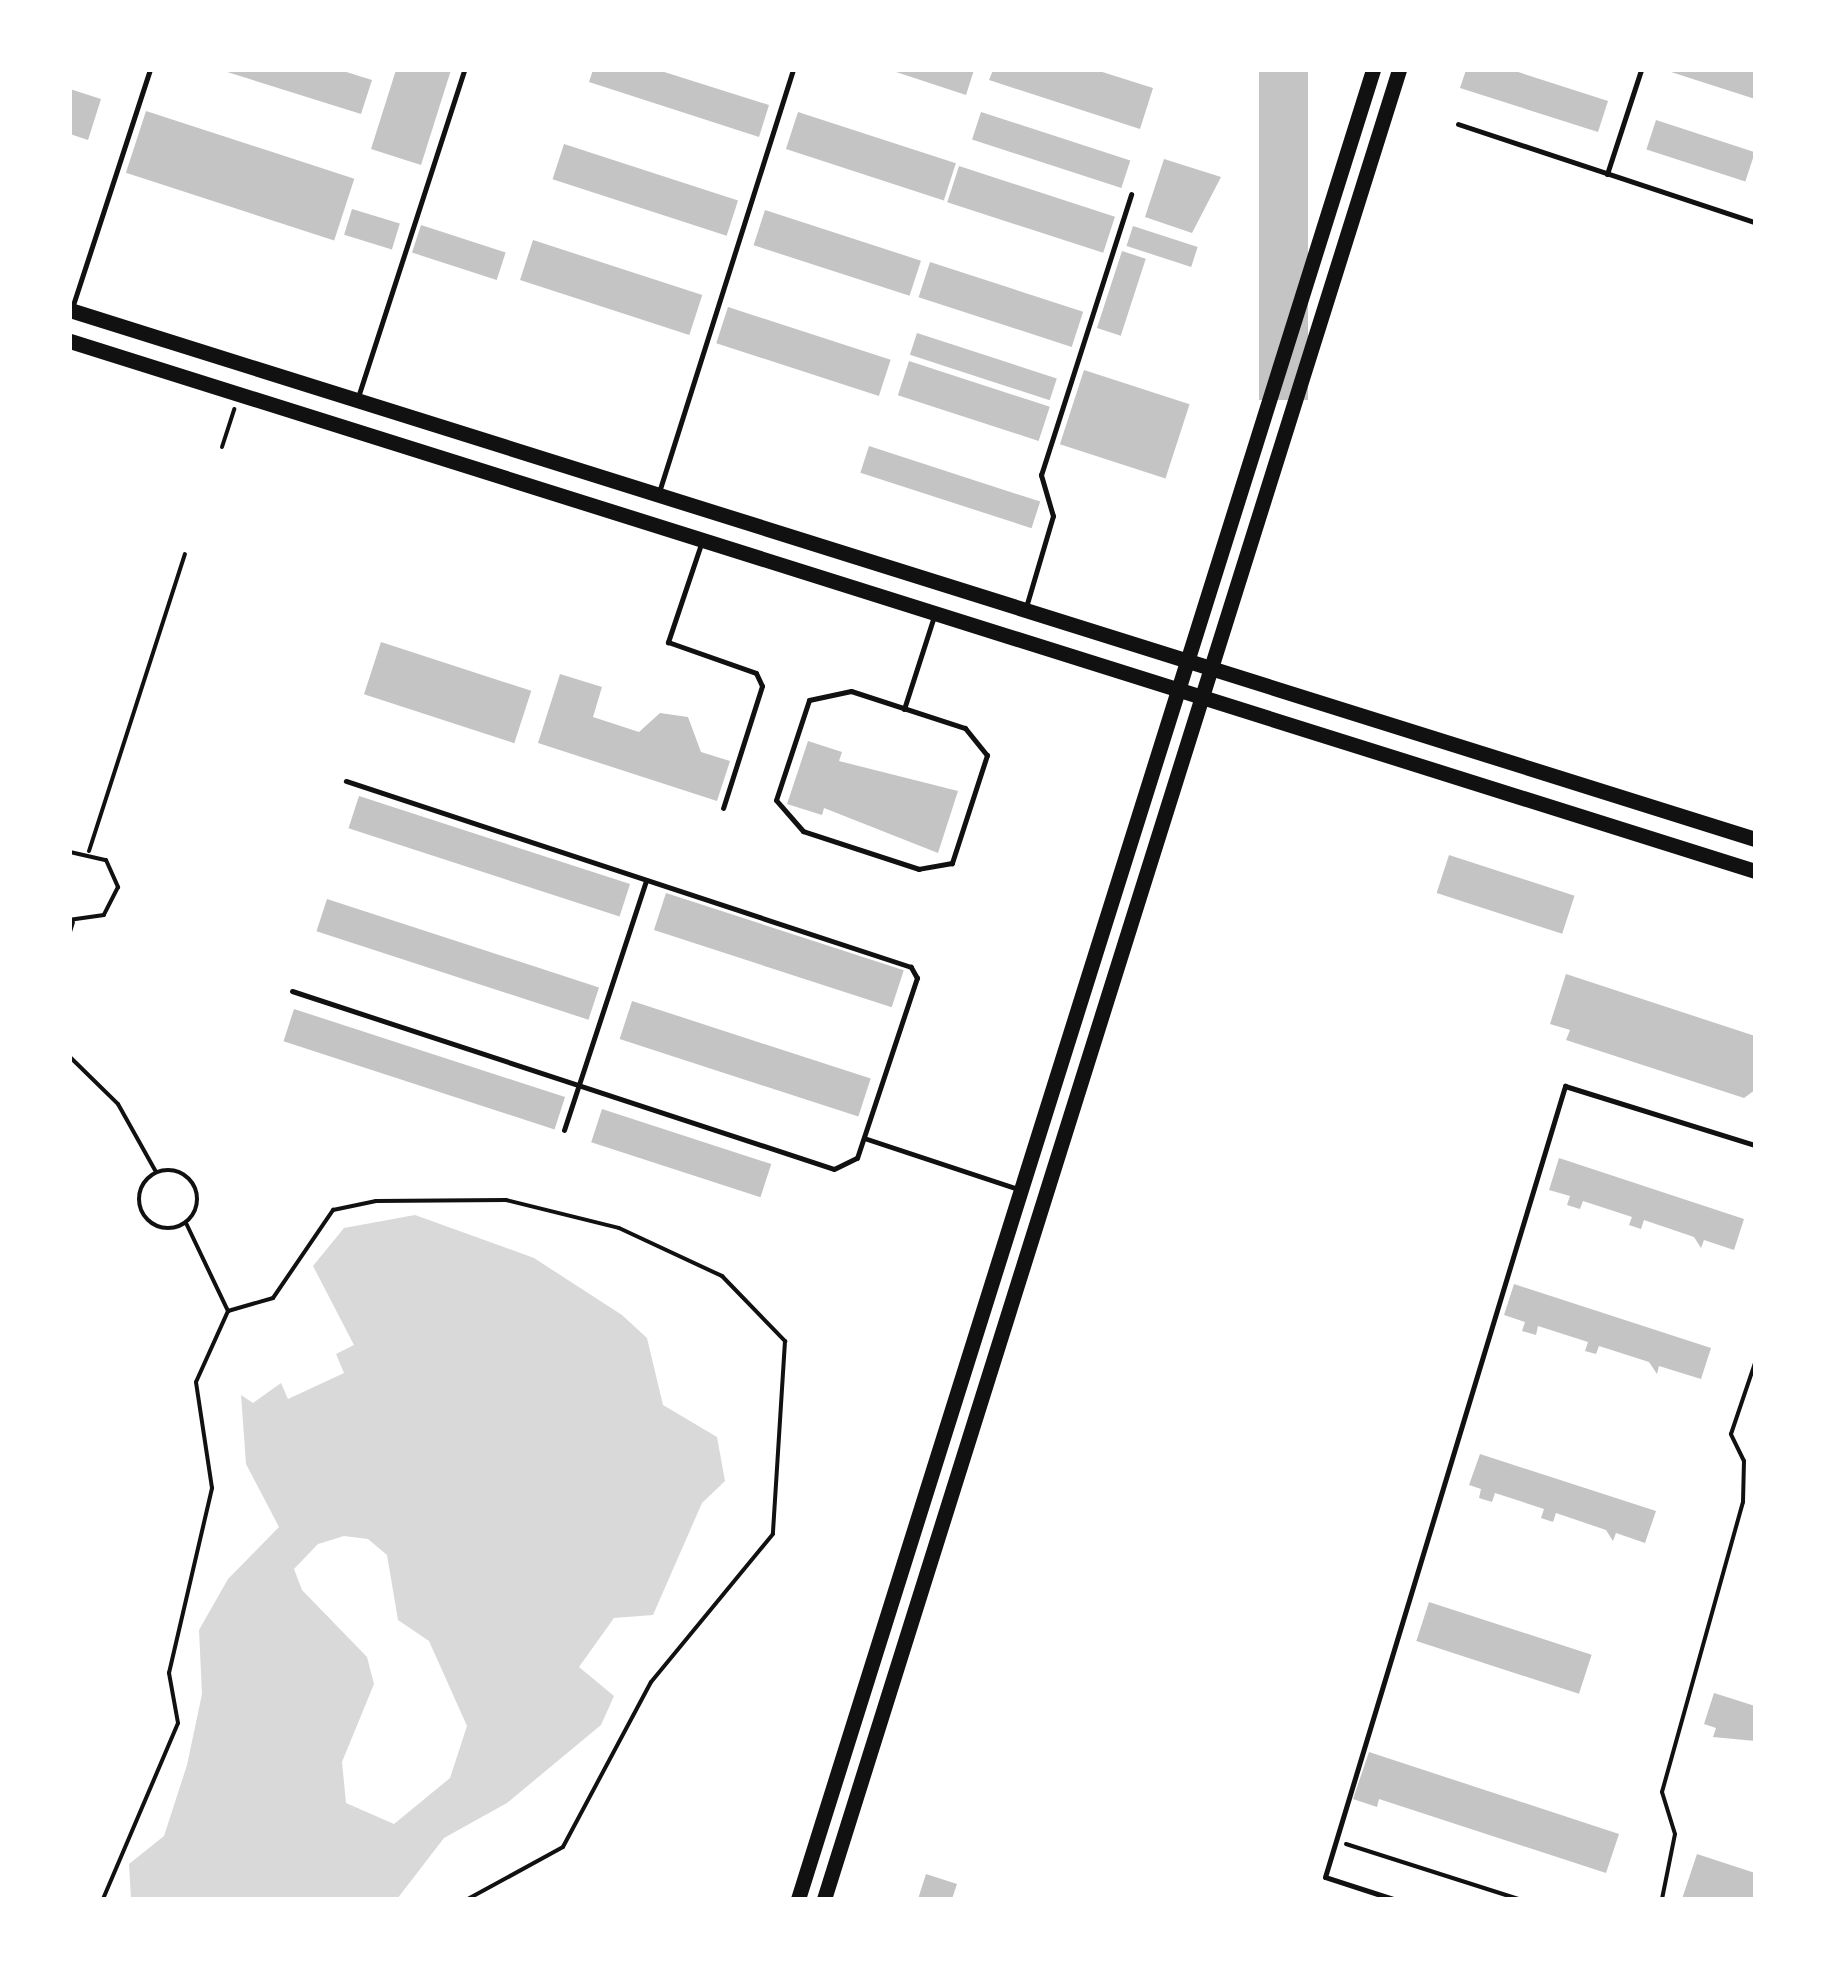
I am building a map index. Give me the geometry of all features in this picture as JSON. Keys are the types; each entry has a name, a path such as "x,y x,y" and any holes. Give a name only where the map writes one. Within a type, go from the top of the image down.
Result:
{"main road":[{"path":"798,1899 1372,70"},
{"path":"824,1899 1399,70"},
{"path":"71,310 1755,838"},
{"path":"70,340 1755,870"}],"lane":[{"path":"71,310 150,70"},
{"path":"357,400 464,70"},
{"path":"658,495 793,70"},
{"path":"1607,174 1641,70"},
{"path":"1458,124 1755,222"},
{"path":"1026,610 1054,516 1042,475 1130,194"},
{"path":"703,540 668,642 756,673 762,686 723,808"},
{"path":"904,709 936,613"},
{"path":"851,691 904,709 965,728 988,755 952,863 919,869 803,831 776,800 809,700 851,691"},
{"path":"292,991 834,1169 857,1158 916,978 911,967 346,781"},
{"path":"564,1130 646,880"},
{"path":"1393,1899 1325,1876 1565,1086 1755,1145"},
{"path":"864,1138 1022,1190"}],"path":[{"path":"222,448 239,394"},
{"path":"90,851 185,554"},
{"path":"70,852 90,851 113,868 116,896 104,915 72,921 70,932"},
{"path":"70,1057 118,1104 156,1172 191,1180 198,1198 186,1223 168,1229 143,1214 140,1191 156,1172"},
{"path":"103,1899 178,1723 169,1673 212,1488 196,1382 228,1311 273,1298 333,1210 376,1201 506,1200 619,1228 722,1276 785,1341 779,1513 764,1548 650,1682 562,1847 468,1899"},
{"path":"186,1223 228,1311"},
{"path":"1662,1899 1675,1834 1662,1792 1743,1502 1744,1461 1731,1434 1755,1363"},
{"path":"1336,1841 1518,1899"}],"shaded area":[{"path":"415,1215 534,1258 622,1315 647,1338 663,1405 717,1437 725,1481 702,1503 653,1615 614,1618 579,1667 614,1696 601,1725 507,1803 444,1838 397,1899 131,1899 129,1864 164,1836 187,1765 202,1694 199,1630 228,1579 279,1527 246,1464 241,1395 253,1403 281,1383 288,1399 344,1373 336,1354 354,1345 313,1266 344,1228","holes":["344,1536 368,1539 387,1555 398,1620 429,1641 467,1726 450,1778 394,1824 346,1803 342,1762 374,1684 367,1657 302,1590 294,1569 318,1544"]}],"building":[{"path":"340,70 372,80 361,114 224,71"},
{"path":"396,70 451,70 421,165 371,149"},
{"path":"593,70 658,70 769,105 759,137 589,82"},
{"path":"890,70 974,70 966,95"},
{"path":"993,70 1096,70 1153,88 1140,129 989,80"},
{"path":"1259,70 1308,70 1308,400 1259,400"},
{"path":"1466,70 1512,70 1608,101 1598,132 1460,88"},
{"path":"1755,70 1755,99 1668,71"},
{"path":"70,89 101,99 88,140 70,134"},
{"path":"146,111 354,179 334,240 126,173"},
{"path":"798,112 956,163 944,200 786,149"},
{"path":"981,112 1130,161 1121,188 972,140"},
{"path":"1656,120 1755,152 1745,182 1646,149"},
{"path":"564,144 738,201 727,236 553,179"},
{"path":"1164,159 1221,177 1192,233 1145,217"},
{"path":"959,166 1115,217 1103,253 947,202"},
{"path":"352,209 400,224 392,249 344,235"},
{"path":"765,210 921,261 910,296 754,245"},
{"path":"421,225 506,253 497,280 412,253"},
{"path":"1133,226 1198,247 1191,267 1127,246"},
{"path":"533,240 702,295 689,335 520,280"},
{"path":"1122,251 1146,259 1121,336 1097,328"},
{"path":"930,262 1083,312 1072,347 919,297"},
{"path":"728,307 891,360 879,396 716,343"},
{"path":"917,333 1057,378 1050,400 910,355"},
{"path":"909,361 1050,407 1039,441 898,395"},
{"path":"1084,370 1190,404 1165,478 1060,444"},
{"path":"869,446 1040,502 1032,528 860,473"},
{"path":"381,642 531,691 514,743 364,694"},
{"path":"560,674 602,687 593,717 639,732 660,713 688,717 701,752 730,761 717,801 538,743"},
{"path":"808,741 842,752 839,761 958,791 938,853 824,808 822,815 787,804"},
{"path":"359,796 630,884 620,916 348,828"},
{"path":"1449,855 1575,896 1562,934 1437,893"},
{"path":"666,893 904,970 892,1007 654,930"},
{"path":"327,899 599,987 588,1020 316,931"},
{"path":"1566,974 1755,1036 1755,1090 1744,1098 1566,1040 1570,1030 1550,1024"},
{"path":"632,1001 871,1079 858,1117 620,1039"},
{"path":"294,1009 565,1097 555,1129 283,1041"},
{"path":"602,1109 771,1164 760,1197 591,1142"},
{"path":"1559,1158 1744,1219 1734,1250 1704,1240 1701,1248 1694,1237 1644,1220 1641,1229 1629,1225 1632,1217 1583,1201 1580,1209 1567,1205 1570,1196 1549,1190"},
{"path":"1514,1284 1711,1348 1701,1379 1659,1366 1657,1374 1649,1362 1599,1346 1596,1354 1585,1351 1588,1342 1538,1326 1536,1335 1522,1331 1525,1322 1504,1315"},
{"path":"1480,1454 1656,1511 1645,1543 1616,1533 1613,1541 1606,1530 1556,1513 1553,1522 1541,1518 1544,1509 1495,1493 1492,1502 1479,1498 1481,1489 1469,1485"},
{"path":"1429,1602 1592,1655 1579,1694 1416,1641"},
{"path":"1714,1693 1755,1706 1755,1741 1713,1737 1716,1728 1704,1724"},
{"path":"1369,1752 1619,1834 1606,1873 1379,1799 1377,1807 1353,1799"},
{"path":"1697,1854 1755,1873 1755,1899 1682,1899"},
{"path":"926,1874 957,1884 952,1899 918,1899"}]}
